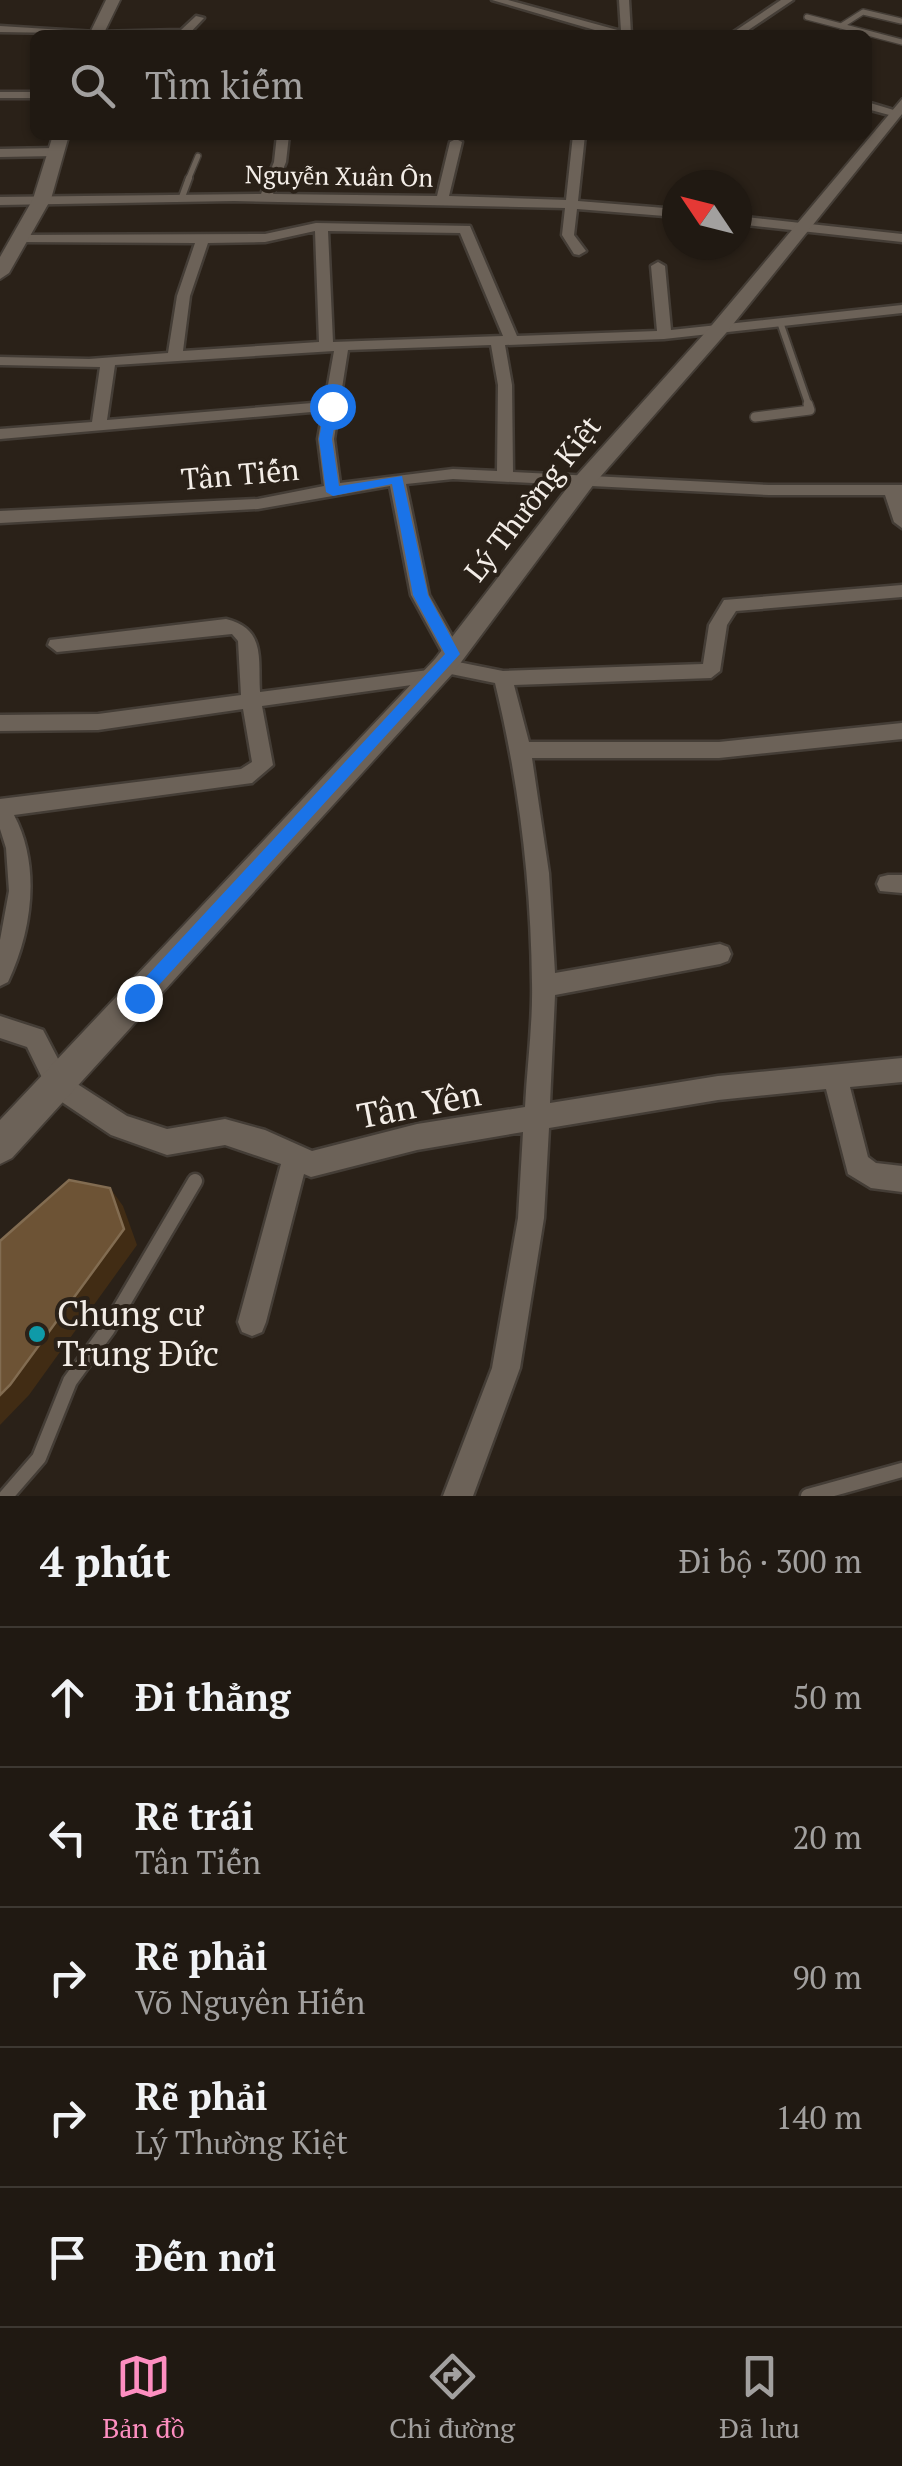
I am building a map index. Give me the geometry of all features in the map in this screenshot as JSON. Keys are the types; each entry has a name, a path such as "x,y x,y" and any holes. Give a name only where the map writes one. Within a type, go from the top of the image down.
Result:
{"street":[{"path":"99,30 114,0"},
{"path":"497,0 524,4 609,30"},
{"path":"624,0 625,30"},
{"path":"742,30 788,0"},
{"path":"189,30 199,18"},
{"path":"0,29 30,31"},
{"path":"0,95 30,95"},
{"path":"872,106 899,110"},
{"name":"Lý Thường Kiệt","path":"0,1146 443,666 586,479 719,329 799,226 899,110"},
{"path":"266,198 280,162 282,140"},
{"path":"578,251 568,235 579,140"},
{"path":"442,200 456,142"},
{"path":"0,153 59,144 42,199 0,273"},
{"name":"Nguyễn Xuân Ôn","path":"0,201 182,197 573,202 662,211"},
{"path":"752,221 902,238"},
{"path":"20,238 266,238 321,227 465,229 506,342 505,473"},
{"path":"321,227 334,346 332,406 326,439 333,492"},
{"path":"174,356 177,318 190,267 203,239"},
{"path":"658,266 664,335"},
{"path":"0,362 108,362 334,346 664,335 902,309"},
{"path":"99,425 108,362"},
{"path":"0,434 332,406"},
{"name":"Tân Tiến","path":"0,517 258,504 397,479 505,473 769,490 896,490"},
{"path":"397,479 420,595 443,666"},
{"path":"896,490 902,522"},
{"path":"0,723 98,722 250,702 443,666 503,678 711,671 718,625 730,605 902,590"},
{"path":"0,975 14,940 21,868 9,822 0,808 252,775 264,761 250,702 246,638 233,627 57,645"},
{"path":"458,1496 506,1368 531,1218 544,986 538,873 521,750 503,678"},
{"path":"521,750 719,750 902,731"},
{"path":"544,986 720,954"},
{"path":"0,1027 35,1038 59,1086"},
{"name":"Tân Yên","path":"59,1086 120,1126 168,1142 225,1132 311,1164 417,1137 718,1088 902,1070"},
{"path":"835,1078 857,1165 871,1175 902,1178"},
{"path":"252,1322 296,1157"}],"lane":[{"path":"841,26 862,12 902,21"},
{"path":"807,18 855,30"},
{"path":"880,37 902,21"},
{"path":"872,35 902,42"},
{"path":"182,197 198,156"},
{"path":"755,417 810,410 780,322"},
{"path":"6,1496 40,1458 70,1381 108,1329 195,1181"},
{"path":"808,1496 902,1470"}],"building":[{"name":"Chung cư Trung Đức","path":"69,1180 110,1188 124,1229 0,1395 0,1241"}],"place":[{"name":"Chung cư Trung Đức","path":"37,1334"}],"route":[{"path":"139,998 453,654 420,595 397,479 333,492 326,439 332,406"}]}
